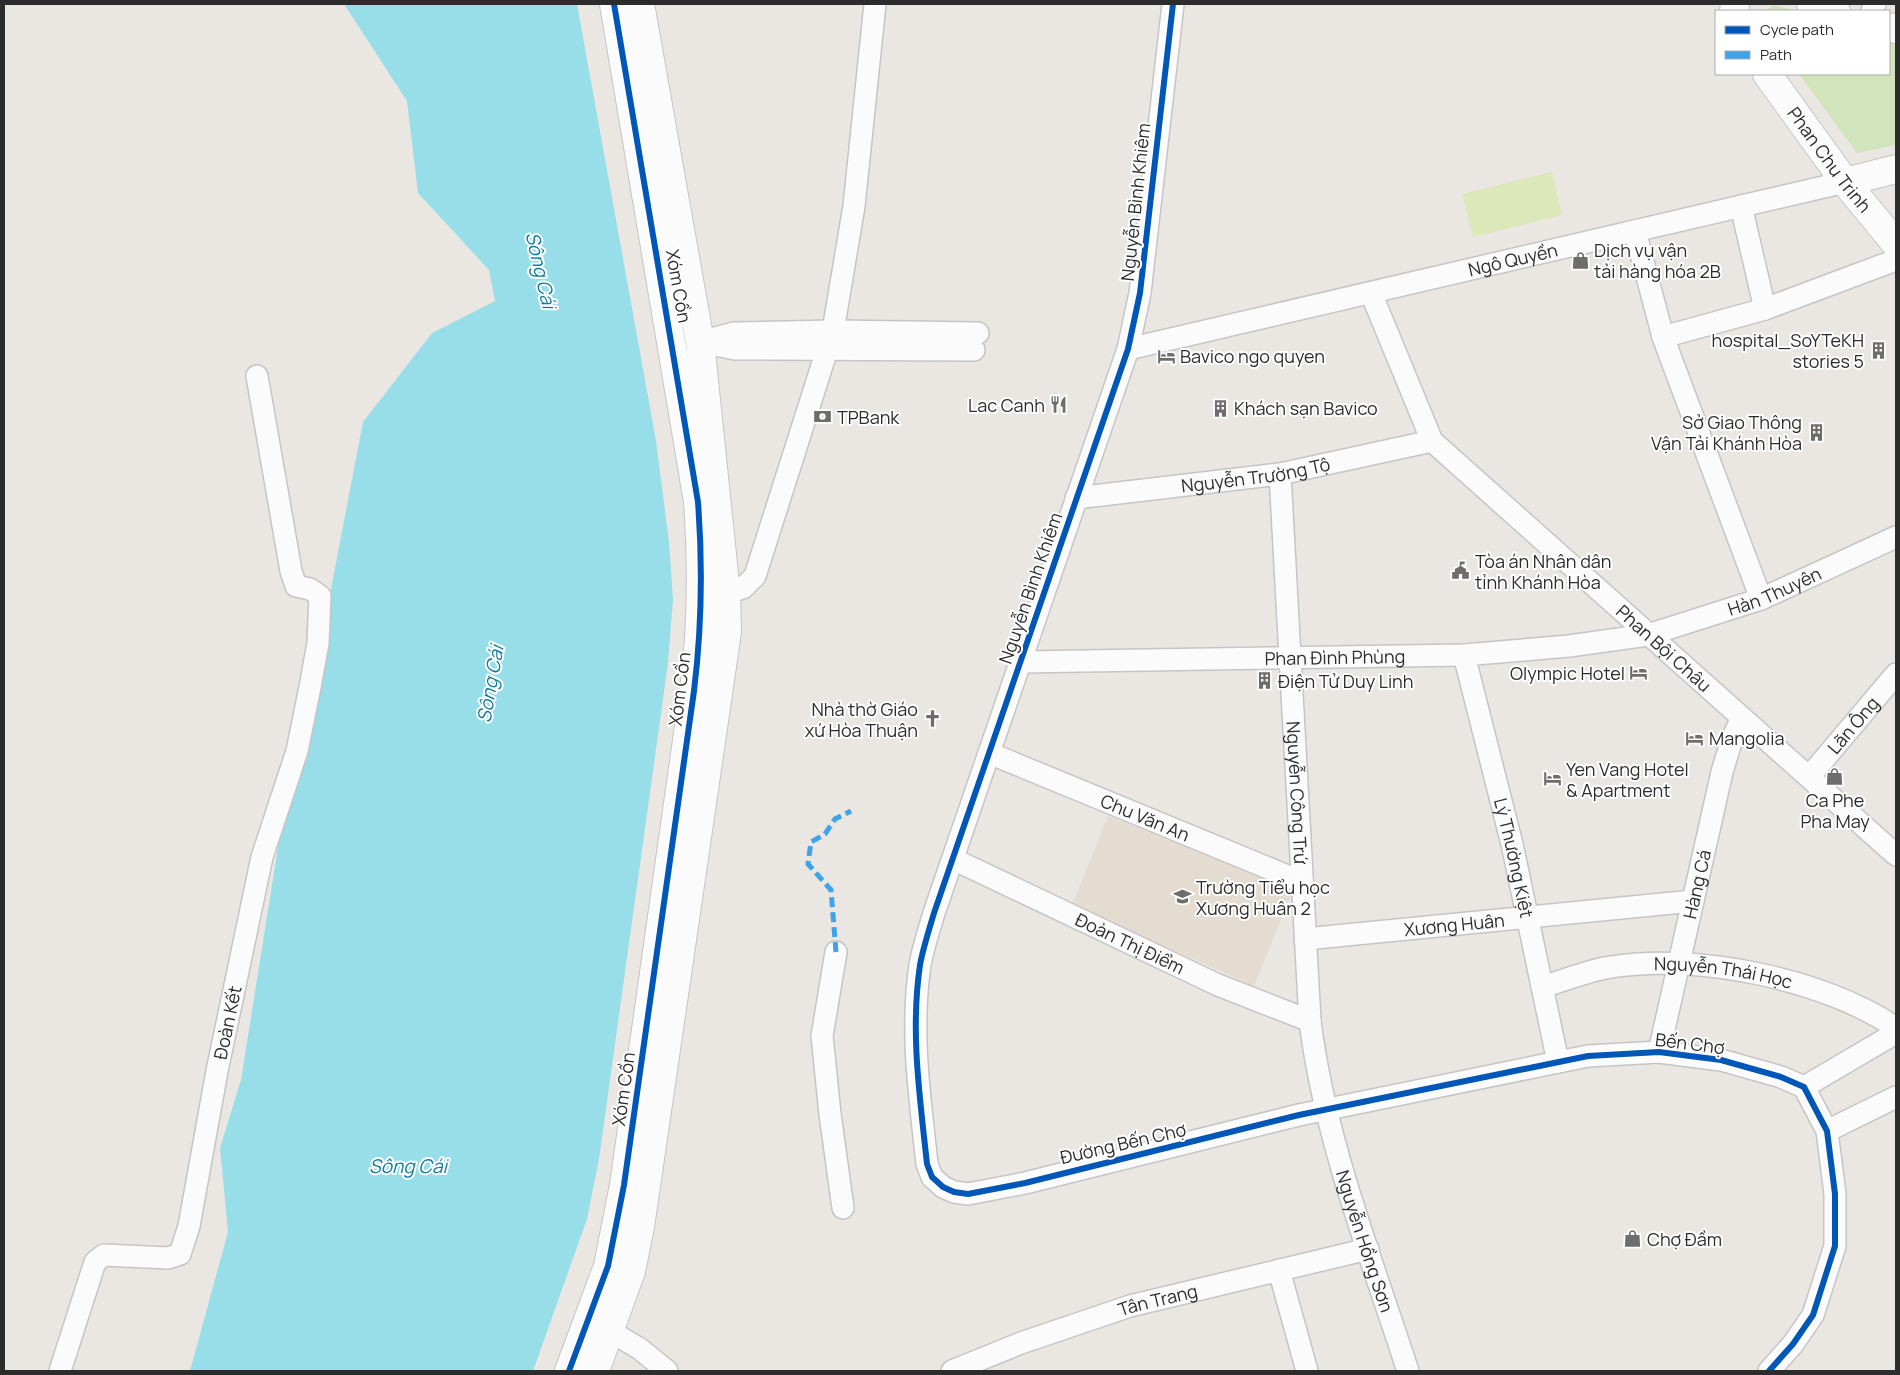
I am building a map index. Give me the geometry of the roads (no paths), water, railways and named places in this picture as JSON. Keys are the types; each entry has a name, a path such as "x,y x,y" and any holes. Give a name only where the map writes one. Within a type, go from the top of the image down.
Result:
{"street":[{"name":"Xóm Cồn","path":"594,1371 610,1331 620,1268 624,1185 702,627 702,558 687,343 614,4"},
{"name":"Xóm Cồn","path":"569,1371 640,1227 726,642 726,593 687,343 640,4"},
{"path":"726,593 743,588 755,576 830,340 854,206 875,4"},
{"name":"Nguyễn Bình Khiêm","path":"932,1177 927,1164 916,1064 917,998 923,956 934,913 1128,349 1140,292 1173,4"},
{"path":"1811,4 1832,10"},
{"name":"Phan Chu Trinh","path":"1768,75 1845,182 1896,244"},
{"name":"Ngô Quyền","path":"1128,349 1896,169"},
{"path":"1741,206 1765,309"},
{"path":"1635,231 1663,337 1761,598"},
{"path":"1663,337 1765,309 1896,260"},
{"path":"1371,293 1432,441"},
{"path":"687,343 735,349 830,340 976,342"},
{"name":"Đoàn Kết","path":"60,1371 95,1262 104,1255 168,1258 180,1254 184,1243 217,1071 262,857 297,751 308,696 318,643 320,596 310,589 296,586 291,571 257,376"},
{"name":"Nguyễn Trường Tộ","path":"1076,498 1280,474 1432,441"},
{"name":"Phan Bội Châu","path":"1432,441 1648,635 1809,776 1896,856"},
{"name":"Nguyễn Công Trứ","path":"1280,474 1310,1021 1325,1110"},
{"name":"Hàn Thuyên","path":"1648,635 1761,598 1896,537"},
{"name":"Phan Đình Phùng","path":"1021,662 1290,656 1464,655 1569,646 1648,635"},
{"name":"Lý Thường Kiệt","path":"1464,655 1512,844 1558,1062"},
{"name":"Lãn Ông","path":"1809,776 1896,674"},
{"name":"Hàng Cá","path":"1659,1052 1722,772 1732,739 1742,718"},
{"name":"Chu Văn An","path":"989,753 1302,882"},
{"name":"Đoàn Thị Điểm","path":"953,858 1218,985 1310,1021"},
{"name":"Xương Huân","path":"1305,939 1694,901"},
{"path":"836,952 822,1036 830,1114 843,1208"},
{"name":"Nguyễn Thái Học","path":"1542,987 1611,967 1680,962 1766,976 1826,992 1878,1016 1896,1028"},
{"path":"1769,1371 1793,1344 1813,1315 1835,1246 1835,1194 1827,1131 1804,1087 1896,1033"},
{"name":"Bến Chợ","path":"1325,1110 1558,1062 1612,1054 1659,1052 1721,1060 1781,1077 1804,1087"},
{"path":"1827,1131 1896,1096"},
{"name":"Đường Bến Chợ","path":"932,1177 943,1187 954,1192 968,1194 1026,1183 1325,1110"},
{"name":"Nguyễn Hồng Sơn","path":"1325,1110 1408,1371"},
{"name":"Tân Trang","path":"952,1371 1021,1343 1130,1306 1368,1249"},
{"path":"1279,1270 1307,1371"},
{"path":"610,1331 640,1348 667,1371"}],"water":[{"name":"Sông Cái","path":"344,4 577,4 656,441 669,542 673,599 668,663 599,1159 587,1219 533,1371 190,1371 228,1232 220,1148 241,1080 280,835 312,688 363,422 432,333 495,301 489,270 418,193 407,101"}],"place":[{"name":"Dịch vụ vận tải hàng hóa 2B","path":"1580,260"},
{"name":"hospital_SoYTeKH stories 5","path":"1878,350"},
{"name":"Bavico ngo quyen","path":"1166,356"},
{"name":"Lac Canh","path":"1059,405"},
{"name":"Khách sạn Bavico","path":"1220,408"},
{"name":"TPBank","path":"823,417"},
{"name":"Sở Giao Thông Vận Tải Khánh Hòa","path":"1816,432"},
{"name":"Tòa án Nhân dân tỉnh Khánh Hòa","path":"1461,571"},
{"name":"Olympic Hotel","path":"1639,673"},
{"name":"Điện Tử Duy Linh","path":"1264,681"},
{"name":"Nhà thờ Giáo xứ Hòa Thuận","path":"932,719"},
{"name":"Mangolia","path":"1695,738"},
{"name":"Ca Phe Pha May","path":"1835,777"},
{"name":"Yen Vang Hotel & Apartment","path":"1552,779"},
{"name":"Trường Tiểu học Xương Huân 2","path":"1182,897"},
{"name":"Chợ Đầm","path":"1633,1239"}]}
